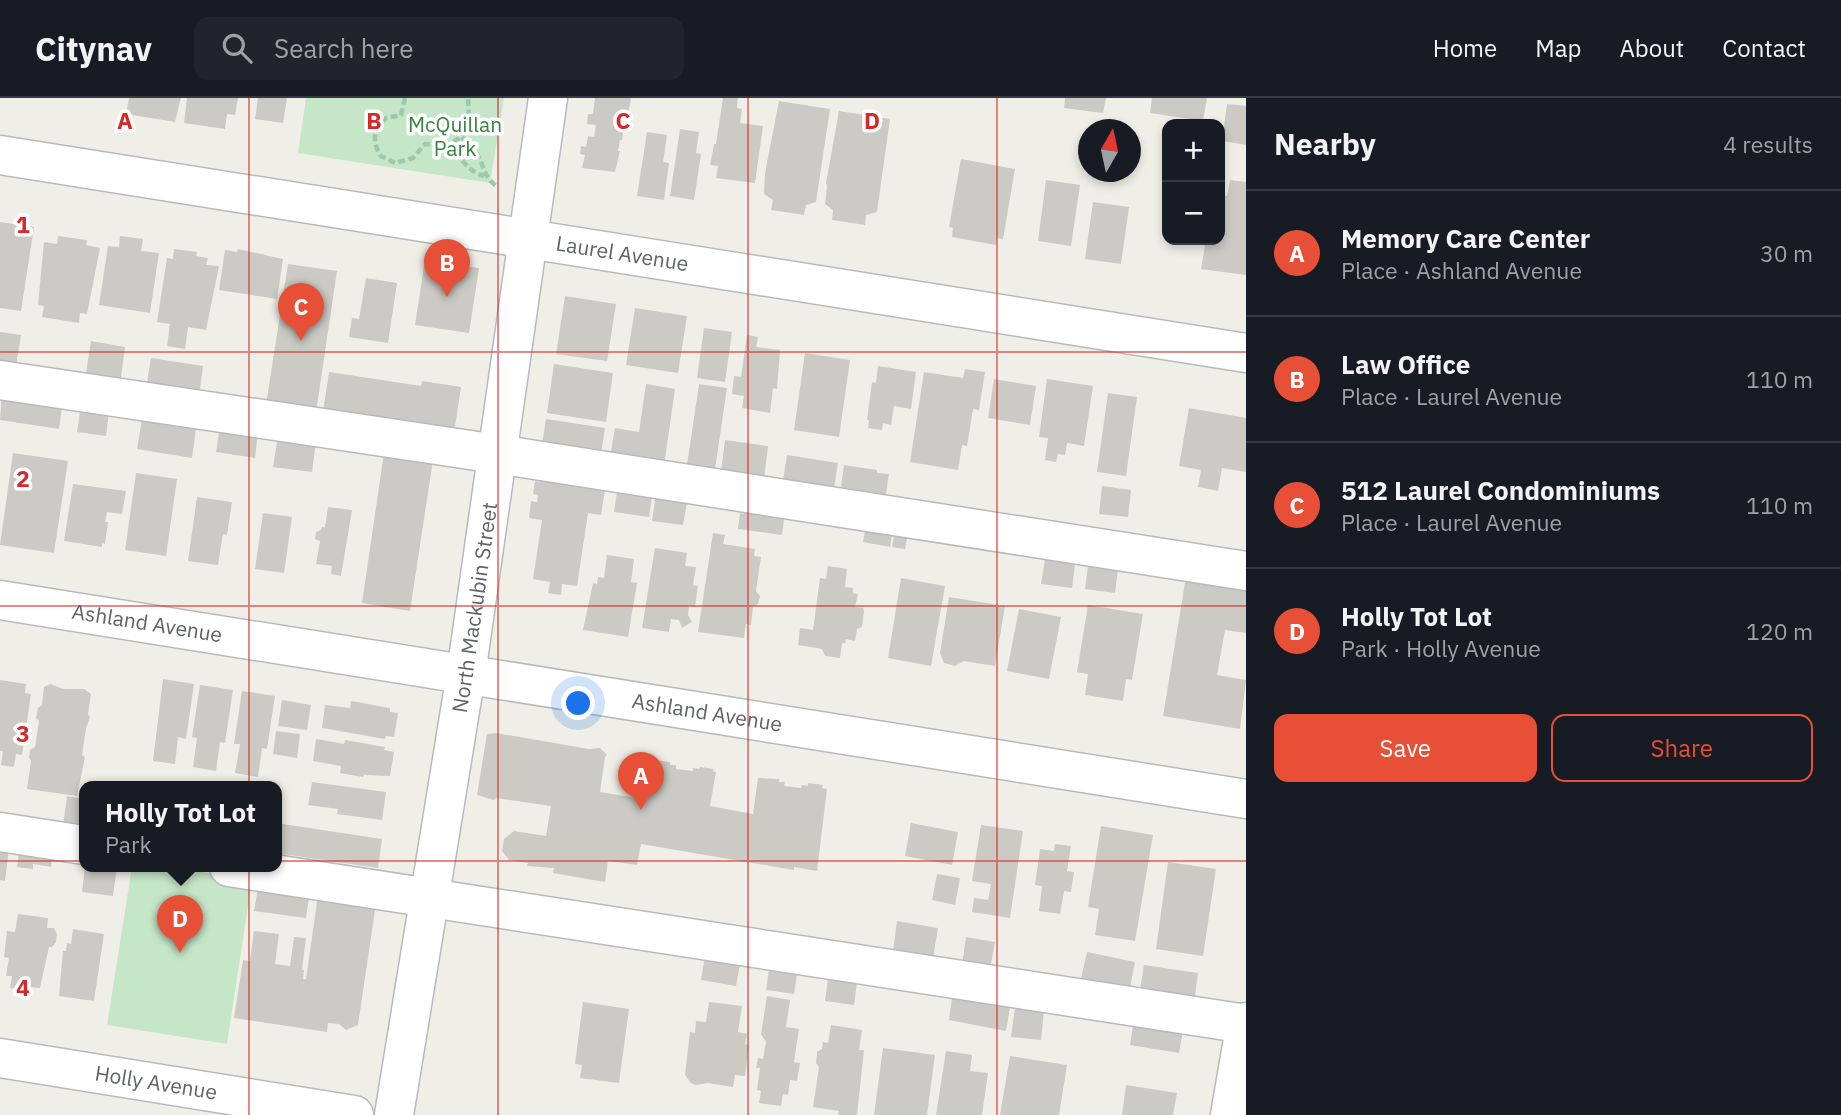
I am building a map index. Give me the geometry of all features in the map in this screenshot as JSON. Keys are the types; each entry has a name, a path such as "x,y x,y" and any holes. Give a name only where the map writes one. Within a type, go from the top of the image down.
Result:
{"street":[{"name":"North Mackubin Street","path":"394,1115 466,674 526,237 548,98"},
{"name":"Laurel Avenue","path":"0,155 1246,353"},
{"path":"0,380 497,454 1246,571"},
{"name":"Ashland Avenue","path":"0,600 1246,799"},
{"path":"0,832 79,844"},
{"path":"262,872 1246,1023 1230,1115"},
{"name":"Holly Avenue","path":"0,1058 354,1115"}],"path":[{"path":"405,98 401,115 386,118 375,133 374,142 381,156 395,163 413,158 425,144 446,145 462,137 468,120 468,98"},
{"path":"462,137 475,151 484,177"},
{"path":"453,142 466,166 496,186"}],"green space":[{"name":"McQuillan Park","path":"306,98 504,98 490,183 298,153"},
{"path":"131,872 202,872 252,880 227,1044 107,1025"}],"building":[{"path":"129,98 181,98 175,122 126,114"},
{"path":"187,98 238,98 235,115 227,114 225,129 184,123"},
{"path":"258,98 287,98 283,123 255,119"},
{"path":"595,98 631,98 615,172 582,168 585,155 580,154 581,146 586,147 588,136 594,137 596,125 587,124 588,114 593,114"},
{"path":"723,98 738,98 737,108 742,109 740,123 763,126 755,183 716,178 718,166 710,165"},
{"path":"1065,98 1106,98 1103,113 1064,108"},
{"path":"1152,98 1207,98 1203,119 1150,113"},
{"path":"779,101 830,109 816,202 806,205 804,215 771,210 773,200 764,194 765,173"},
{"path":"1227,104 1246,106 1246,145 1225,142"},
{"path":"839,111 890,119 877,212 866,215 865,225 832,220 833,210 825,204 826,183"},
{"path":"680,129 699,132 696,153 701,154 694,200 670,196"},
{"path":"647,132 667,135 663,162 669,163 664,200 637,196"},
{"path":"961,159 1015,169 1003,239 997,238 996,245 952,237 953,228 949,227"},
{"path":"1046,180 1080,185 1071,246 1038,241"},
{"path":"1230,180 1246,182 1246,275 1201,269 1205,245 1225,245"},
{"path":"1093,202 1129,207 1121,264 1085,259"},
{"path":"0,222 34,227 21,311 0,308"},
{"path":"58,236 87,240 86,245 100,248 87,314 80,313 79,323 42,317 44,306 38,305 44,242 57,244"},
{"path":"120,236 143,239 141,251 159,253 150,313 99,305 108,246 119,247"},
{"path":"174,249 197,252 196,256 208,258 206,265 219,266 206,330 188,327 185,349 167,346 170,324 157,322 167,258 173,259"},
{"path":"238,249 283,259 277,299 219,290 225,250 237,252"},
{"path":"425,260 479,268 469,333 415,325"},
{"path":"288,264 337,271 315,419 265,411"},
{"path":"366,278 397,283 388,343 349,337 352,318 359,319"},
{"path":"565,296 616,304 607,361 556,354"},
{"path":"635,308 687,316 678,373 626,365"},
{"path":"704,328 732,332 725,382 697,378"},
{"path":"0,332 21,335 16,366 0,363"},
{"path":"747,335 758,337 756,347 780,350 777,389 773,388 770,413 742,408 744,396 732,394 734,376 741,377"},
{"path":"91,341 125,347 120,385 85,379"},
{"path":"805,353 850,360 839,437 794,430"},
{"path":"151,358 203,366 199,396 146,388"},
{"path":"554,364 613,373 606,422 547,413"},
{"path":"878,366 916,372 911,409 894,406 891,425 883,423 882,430 868,428 867,420 872,382 876,383"},
{"path":"965,369 985,372 979,410 973,409 967,446 962,445 958,470 910,462 924,372 963,378"},
{"path":"329,372 421,386 422,381 461,387 453,440 322,418"},
{"path":"994,379 1036,386 1030,425 988,418"},
{"path":"1047,379 1093,386 1084,446 1067,443 1065,455 1058,454 1056,462 1045,460 1048,438 1039,437"},
{"path":"646,384 675,389 664,466 610,457 615,428 639,432"},
{"path":"699,384 727,388 714,476 686,472"},
{"path":"2,391 63,400 59,429 0,420"},
{"path":"1108,393 1137,397 1126,476 1097,472"},
{"path":"82,399 110,404 106,436 77,432"},
{"path":"1189,408 1246,418 1246,472 1222,468 1218,491 1198,487 1201,470 1179,466"},
{"path":"143,413 197,421 192,458 137,449"},
{"path":"546,419 605,428 601,454 542,444"},
{"path":"220,426 258,432 255,458 216,452"},
{"path":"278,436 316,442 312,472 273,467"},
{"path":"725,440 768,446 764,479 721,472"},
{"path":"13,453 68,461 54,553 0,545"},
{"path":"384,453 433,460 410,611 362,603"},
{"path":"787,455 838,463 834,488 783,480"},
{"path":"844,465 889,474 885,500 840,494"},
{"path":"542,468 607,477 601,515 588,513 577,586 562,584 561,595 548,593 550,582 533,579 542,520 529,518 531,501 537,502 538,495 533,494 535,481 540,482"},
{"path":"136,473 177,479 166,556 125,550"},
{"path":"73,484 126,491 122,514 107,512 105,544 102,543 102,547 64,541"},
{"path":"618,485 653,490 649,517 614,512"},
{"path":"1102,486 1131,490 1128,517 1099,514"},
{"path":"656,492 688,497 683,525 652,521"},
{"path":"197,497 232,502 227,535 223,534 218,565 188,561"},
{"path":"746,498 786,504 782,535 738,529"},
{"path":"328,507 352,510 341,576 331,574 332,566 316,564 320,541 315,539 316,532 325,527"},
{"path":"263,513 292,517 284,573 255,569"},
{"path":"867,518 894,522 890,547 863,542"},
{"path":"896,526 909,528 905,549 892,547"},
{"path":"713,533 725,535 723,544 755,549 754,556 761,557 756,591 760,596 758,604 753,607 751,625 746,624 744,638 698,632"},
{"path":"655,548 687,553 685,566 696,567 693,585 698,586 695,607 689,606 688,615 692,622 682,628 679,620 671,619 669,632 642,628"},
{"path":"1046,553 1076,557 1072,588 1041,584"},
{"path":"607,555 634,559 631,582 637,583 628,637 583,630 593,583 597,584 598,577 604,578"},
{"path":"1089,558 1119,563 1115,593 1085,589"},
{"path":"828,566 847,569 845,587 853,588 853,593 858,594 855,607 863,608 864,611 862,627 857,629 855,641 846,639 845,643 842,643 840,658 825,656 822,649 798,645 800,628 813,630 820,578 826,579"},
{"path":"1187,571 1246,586 1246,633 1225,630 1217,675 1246,680 1240,729 1163,716"},
{"path":"901,578 945,586 931,666 888,658"},
{"path":"949,597 1005,606 995,666 964,661 955,666 944,663 940,653"},
{"path":"1088,605 1143,614 1132,680 1126,679 1123,701 1085,695 1088,674 1077,672"},
{"path":"1019,609 1061,617 1049,679 1007,671"},
{"path":"163,679 194,684 186,739 178,737 175,764 153,761"},
{"path":"0,680 26,684 25,693 31,694 22,755 16,754 14,767 1,765 3,751 0,751"},
{"path":"50,684 63,689 84,689 91,694 88,714 90,717 82,755 85,757 77,796 27,789 30,750 35,747 39,721 36,718 38,708 42,705 44,687"},
{"path":"200,685 233,690 225,743 220,742 216,771 193,767 197,738 192,737"},
{"path":"242,691 275,696 267,749 262,748 258,777 235,773 240,744 234,744"},
{"path":"282,700 311,705 307,730 278,726"},
{"path":"351,701 390,708 390,712 398,713 394,737 386,736 385,739 322,728 325,705 350,708"},
{"path":"276,731 300,734 297,758 273,754"},
{"path":"496,733 589,749 600,748 607,755 600,792 643,799 650,761 656,760 670,762 670,765 676,765 676,769 714,769 716,772 710,806 753,814 758,778 779,779 779,782 785,782 784,786 801,788 802,785 808,786 808,783 823,785 822,788 827,789 817,871 794,867 794,870 641,844 637,865 608,861 605,882 553,873 554,868 527,866 528,863 509,860 502,851 504,839 514,831 546,836 551,806 497,798 493,800 477,795 487,734"},
{"path":"316,739 344,744 345,740 385,747 384,750 394,752 390,776 363,777 340,773 341,766 313,761"},
{"path":"312,782 386,792 382,820 337,814 338,809 308,805"},
{"path":"67,796 79,798 79,828 63,826"},
{"path":"911,823 958,832 952,865 905,856"},
{"path":"282,824 382,839 378,868 282,854"},
{"path":"981,825 1023,831 1010,918 972,912 974,898 988,900 991,884 972,881"},
{"path":"1101,826 1153,835 1135,941 1095,935 1099,909 1088,907"},
{"path":"20,843 53,848 51,867 33,864 33,869 17,867"},
{"path":"1055,844 1071,846 1067,871 1074,872 1071,892 1064,891 1060,914 1039,911 1042,886 1035,885 1040,849 1054,851"},
{"path":"0,848 9,849 5,881 0,880"},
{"path":"1168,862 1216,869 1203,956 1156,949"},
{"path":"84,872 116,872 113,896 82,892"},
{"path":"937,874 960,878 955,905 932,900"},
{"path":"259,882 310,890 306,918 254,911"},
{"path":"319,888 377,897 358,1025 346,1030 339,1024 328,1023 327,1032 234,1018 243,960 250,961 254,931 279,934 275,964 290,966 294,937 306,938 302,970 303,979 306,979"},
{"path":"18,914 48,918 47,928 54,928 57,934 56,942 49,947 40,988 10,988 12,976 6,976 9,958 4,957 7,931 15,932"},
{"path":"897,921 938,928 933,958 893,951"},
{"path":"73,929 104,934 94,1001 59,996 63,951 66,951 67,943 71,944"},
{"path":"966,937 995,942 990,969 962,965"},
{"path":"706,949 742,954 736,986 701,980"},
{"path":"1087,952 1135,962 1129,993 1080,983"},
{"path":"770,963 798,967 794,994 766,990"},
{"path":"1144,965 1198,973 1194,1003 1139,996"},
{"path":"829,971 858,975 854,1005 825,1001"},
{"path":"953,991 1011,1001 1006,1031 949,1020"},
{"path":"767,996 790,1000 786,1027 799,1029 794,1062 800,1063 797,1081 790,1080 788,1095 783,1094 781,1106 759,1103 761,1091 757,1090 760,1068 756,1068 758,1058 763,1059 766,1042 761,1034"},
{"path":"583,1002 629,1009 619,1083 580,1078 582,1065 575,1064"},
{"path":"709,1002 742,1006 738,1032 747,1034 745,1044 749,1045 745,1076 735,1075 733,1087 708,1083 696,1085 685,1075 690,1032 695,1033 696,1021 706,1022"},
{"path":"1015,1008 1044,1011 1041,1040 1011,1037"},
{"path":"1134,1018 1184,1026 1179,1053 1130,1045"},
{"path":"831,1025 862,1030 859,1050 864,1050 857,1115 838,1115 839,1111 813,1107 819,1067 816,1063 817,1052 822,1049 823,1042 828,1043"},
{"path":"883,1048 935,1055 927,1115 874,1115"},
{"path":"946,1051 972,1055 970,1071 988,1073 982,1115 936,1115"},
{"path":"1010,1056 1067,1065 1059,1115 1000,1115"},
{"path":"1126,1085 1177,1093 1173,1115 1122,1115"}],"place":[{"name":"Law Office","path":"447,297"},
{"name":"512 Laurel Condominiums","path":"301,341"},
{"name":"Memory Care Center","path":"641,810"},
{"name":"Holly Tot Lot","path":"180,953"}]}
